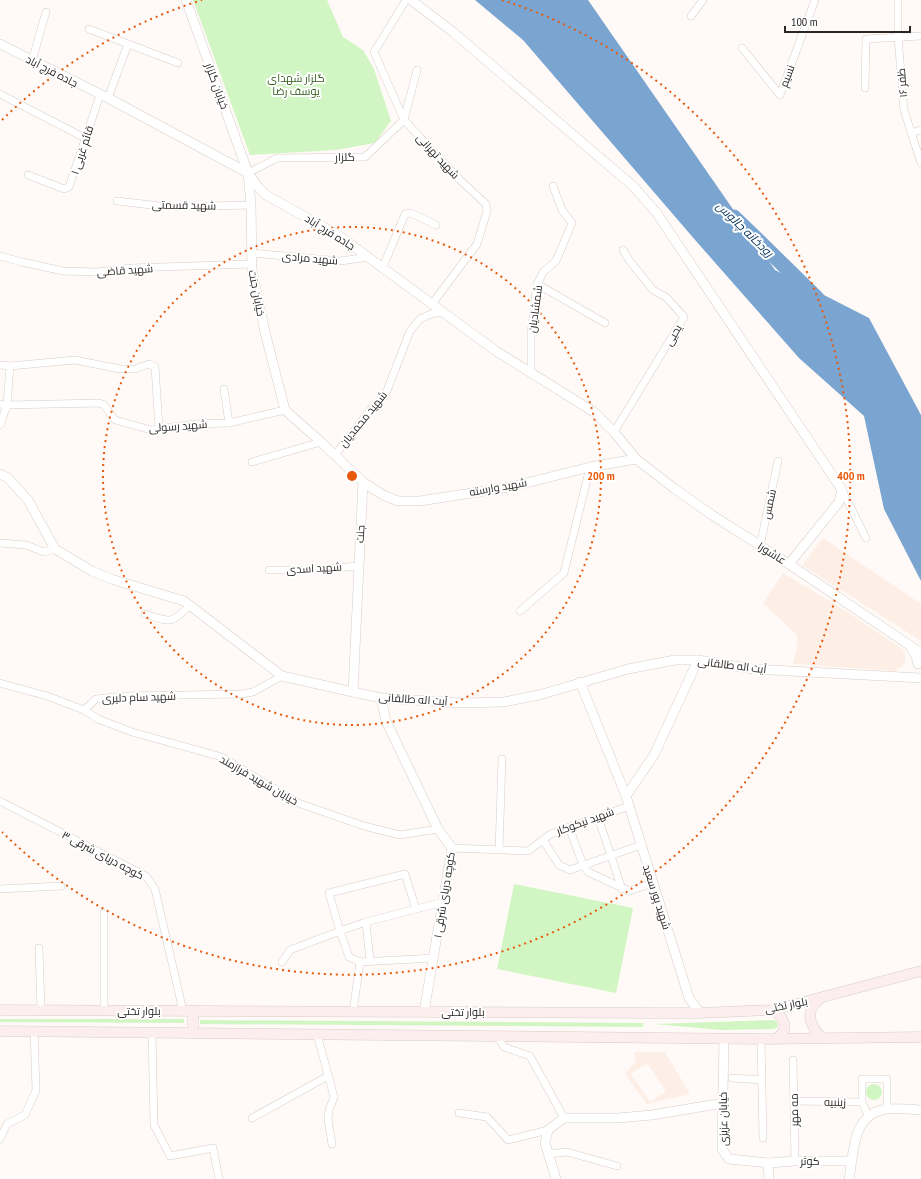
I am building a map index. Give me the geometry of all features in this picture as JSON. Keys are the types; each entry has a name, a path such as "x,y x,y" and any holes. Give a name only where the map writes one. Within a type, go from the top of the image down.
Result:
{"main road":[{"name":"بلوار تختی","path":"0,1010 679,1013 773,1010 921,971"},
{"path":"822,1038 812,1027 810,1013 812,1007 823,997"},
{"path":"773,1010 780,1015 784,1023 783,1032 776,1039"},
{"path":"188,1011 193,1032"},
{"name":"بلوار تختی","path":"0,1031 497,1035 761,1039 921,1037"}],"street":[{"name":"خیابان گلزار","path":"186,0 248,173"},
{"name":"شهید تهرانی","path":"406,0 374,52 404,120 458,179 486,204 487,211 478,244 432,304"},
{"path":"411,0 453,32 627,181 656,212 842,490 866,538"},
{"path":"691,16 703,0"},
{"name":"نسیم","path":"742,48 780,95 815,0"},
{"name":"ظفر ۱۶","path":"898,0 898,37 904,110 921,161"},
{"path":"32,61 46,12"},
{"path":"89,29 178,63"},
{"path":"865,88 866,39 921,36"},
{"name":"قائم غربی ۱","path":"28,175 64,189 69,187 85,138 128,44"},
{"name":"جاده فرج آباد","path":"0,45 104,96 248,173 266,195 338,235 496,351 594,412 614,432 636,459"},
{"path":"404,120 417,70"},
{"path":"0,94 85,138"},
{"name":"گلزار","path":"248,173 277,158 365,157 404,120"},
{"path":"911,133 921,130"},
{"name":"خیابان جنت","path":"248,173 251,206 251,264 265,332 285,410"},
{"name":"شمشادیان","path":"531,374 531,333 537,284 544,270 556,261 572,223 562,210 553,186"},
{"name":"شهید قسمتی","path":"117,201 169,207 251,206"},
{"path":"383,267 405,214 411,213 436,225"},
{"name":"یحیی","path":"614,432 684,317 666,296 653,290 623,250"},
{"name":"شهید مرادی","path":"251,253 340,261 369,257"},
{"name":"شهید قاضی","path":"0,256 63,271 96,272 131,268 251,264"},
{"path":"537,284 605,323"},
{"name":"شهید محمدیان","path":"335,455 371,409 385,396 410,331 420,319 431,314 443,312"},
{"path":"0,365 10,366 75,360 120,369 135,369 149,364 155,367 159,428"},
{"path":"0,425 10,366"},
{"path":"224,389 229,423"},
{"name":"شهید رسولی","path":"3,404 99,404 104,405 115,420 151,430 195,424 229,423 285,410"},
{"path":"285,410 322,442 363,482"},
{"path":"252,462 322,442"},
{"name":"شهید وارسته","path":"363,482 383,495 398,501 420,501 510,486 590,467 636,459"},
{"name":"عاشورا","path":"636,459 712,515 789,564 921,653"},
{"name":"شمس","path":"760,546 778,461"},
{"path":"520,611 564,573 590,467"},
{"path":"0,474 8,478 28,500 55,549 44,552 26,546 0,542"},
{"name":"جنت","path":"353,692 363,482"},
{"path":"789,564 839,502 842,490"},
{"name":"آیت اله طالقانی","path":"55,549 92,571 111,579 184,601 282,676 381,698 461,703 504,702 539,694 628,669 675,660 698,660 753,669 921,678"},
{"name":"شهید اسدی","path":"269,570 309,570 359,566"},
{"path":"145,614 166,621 177,618 190,605"},
{"path":"909,645 919,664 919,675 921,678"},
{"path":"626,796 654,755 698,660"},
{"path":"899,676 919,664"},
{"name":"شهید سام دلیری","path":"84,710 96,699 125,696 241,694 252,692 282,676"},
{"name":"شهید پور سعید","path":"580,682 626,796 689,998 700,1013"},
{"path":"0,683 47,696 84,710"},
{"name":"کوچه دریای شرقی ۱","path":"381,698 386,721 438,829 452,848 424,1012"},
{"name":"خیابان شهید فرازمند","path":"84,710 98,719 132,732 222,757 298,803 356,824 400,835 438,829"},
{"path":"499,850 502,759"},
{"name":"کوچه دریای شرقی ۳","path":"0,800 146,876 155,888 188,1011"},
{"name":"شهید نیکوکار","path":"452,848 528,851 551,834 629,806"},
{"path":"598,817 622,889"},
{"path":"569,827 582,866 588,872 629,891 653,883"},
{"path":"543,840 559,865 570,870 641,845"},
{"path":"416,909 405,874 329,893 349,957 360,962 434,958"},
{"path":"0,889 61,886"},
{"path":"282,962 290,950 340,931 366,922 443,902"},
{"path":"104,913 104,1011"},
{"path":"366,922 370,961"},
{"path":"39,948 41,1010"},
{"path":"353,1012 360,962"},
{"path":"679,1013 687,1006 689,998"},
{"path":"0,1139 7,1124 25,1116 36,1090 34,1031"},
{"path":"152,1032 154,1125 170,1156 213,1148 219,1179"},
{"path":"317,1034 334,1097 329,1110 328,1120 332,1144"},
{"path":"497,1035 504,1047 530,1056 564,1118"},
{"name":"خیابان عزیزی","path":"724,1038 722,1149 729,1159 768,1163"},
{"path":"761,1039 763,1138"},
{"name":"مه مهر","path":"793,1060 795,1161"},
{"path":"252,1118 328,1076"},
{"path":"732,1078 762,1080"},
{"path":"862,1102 862,1079 887,1079 887,1109"},
{"name":"زینبیه","path":"794,1101 862,1102 868,1116"},
{"path":"459,1113 487,1117 508,1140 548,1130 564,1118 618,1118 652,1115 723,1103"},
{"path":"850,1177 857,1132 868,1116 876,1111 887,1109 921,1110"},
{"path":"548,1130 545,1143 556,1179"},
{"path":"548,1154 566,1152 617,1166"},
{"name":"کوثر","path":"768,1163 795,1161 852,1161"},
{"path":"768,1163 769,1179"}],"shaded area":[{"path":"823,538 921,604 921,641 802,565"},
{"path":"783,573 846,611 898,646 905,653 905,662 903,666 895,671 793,664 797,646 797,635 763,603"},
{"path":"634,1052 665,1052 690,1094 647,1104 625,1074 636,1061","holes":["647,1063 666,1091 650,1102 631,1074"]}],"green space":[{"name":"گلزار شهدای یوسف رضا","path":"193,0 327,0 343,37 363,50 374,69 391,121 375,143 336,150 250,155"},
{"path":"514,884 633,908 616,993 497,969"},
{"path":"0,1019 184,1019 184,1023 0,1022"},
{"path":"200,1020 643,1023 643,1027 200,1024"},
{"path":"774,1020 778,1025 777,1028 773,1029 721,1030 654,1024"},
{"path":"871,1084 877,1084 882,1089 880,1098 877,1100 871,1100 866,1095 866,1089"}],"water":[{"path":"475,0 588,0 775,270 869,318 921,415 921,581 884,509 864,416 799,358 523,40"}],"waterway":[{"name":"رودخانه چالوس","path":"734,217 817,298"}]}
